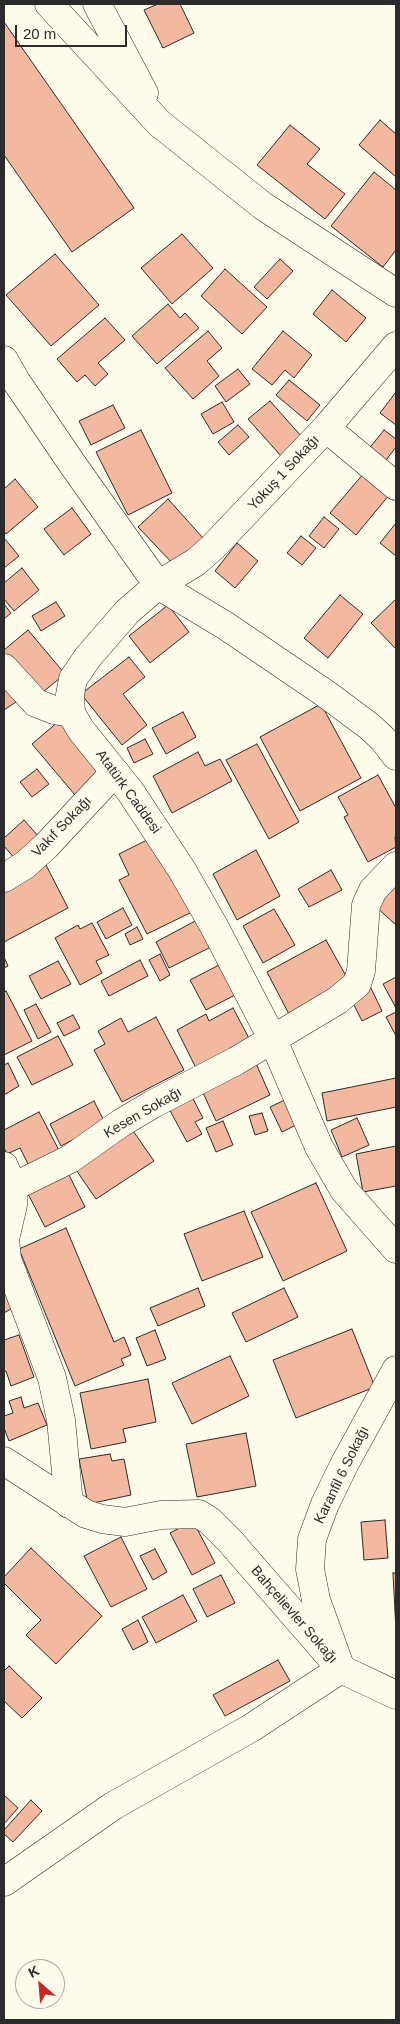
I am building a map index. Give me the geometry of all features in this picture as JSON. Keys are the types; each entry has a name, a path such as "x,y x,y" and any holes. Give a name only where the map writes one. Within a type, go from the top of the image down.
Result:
{"street":[{"path":"48,4 159,122 263,206 396,293"},
{"path":"97,4 159,122"},
{"name":"Yokuş 1 Sokağı","path":"158,584 196,562 213,547 326,428 396,346"},
{"path":"4,360 73,465 158,584 226,626 326,694 370,726 383,738 396,756"},
{"path":"326,428 396,486"},
{"name":"Atatürk Caddesi","path":"158,584 127,612 88,657 73,679 70,695 72,713 81,730 115,772 152,823 182,870 215,928 273,1040 319,1147 344,1190 396,1247"},
{"path":"4,668 36,702 54,710 72,713"},
{"name":"Vakıf Sokağı","path":"4,878 24,865 46,846 115,772"},
{"name":"Kesen Sokağı","path":"9,1176 70,1158 153,1104 273,1040 338,1000 357,984 363,954 366,905 373,890 396,866"},
{"path":"9,1176 13,1205 5,1240 7,1259 52,1378 61,1420 69,1504"},
{"name":"Karanfil 6 Sokağı","path":"341,1669 316,1600 310,1569 312,1539 345,1463 396,1370"},
{"name":"Bahçelievler Sokağı","path":"4,1461 69,1504 86,1514 102,1520 125,1522 161,1515 198,1514 210,1521 230,1541 341,1669 251,1728 112,1806 4,1882"},
{"path":"341,1669 396,1695"}],"building":[{"path":"158,4 180,4 194,33 163,48 144,10"},
{"path":"4,22 134,208 72,252 4,155"},
{"path":"380,120 396,134 396,177 359,145"},
{"path":"290,125 320,149 307,164 345,194 325,219 257,165"},
{"path":"374,172 396,190 396,250 383,267 331,226"},
{"path":"182,234 213,268 172,304 141,268"},
{"path":"55,254 99,305 51,346 6,295"},
{"path":"280,259 293,271 267,299 254,287"},
{"path":"225,269 267,307 242,334 201,296"},
{"path":"332,290 366,318 346,342 313,314"},
{"path":"168,304 180,318 185,313 199,328 157,364 132,336"},
{"path":"105,318 125,340 98,363 108,374 95,386 85,375 77,382 57,359"},
{"path":"208,331 222,348 207,361 219,376 193,399 165,368"},
{"path":"283,331 312,355 294,378 285,370 272,385 252,369"},
{"path":"238,369 250,384 226,402 215,386"},
{"path":"289,380 320,405 307,421 276,395"},
{"path":"396,392 396,425 380,413"},
{"path":"270,401 302,437 281,456 248,419"},
{"path":"222,402 234,422 213,434 201,414"},
{"path":"113,405 125,428 91,445 79,421"},
{"path":"238,425 249,437 229,455 218,442"},
{"path":"141,430 172,493 128,515 96,452"},
{"path":"384,430 396,439 396,447 383,464 367,451"},
{"path":"364,473 390,494 356,535 330,513"},
{"path":"15,479 38,507 6,534 4,531 4,489"},
{"path":"168,499 203,538 174,565 138,527"},
{"path":"72,508 91,534 64,555 44,529"},
{"path":"324,517 339,529 324,548 309,536"},
{"path":"396,523 396,556 380,543"},
{"path":"301,536 316,548 302,565 287,553"},
{"path":"4,538 19,556 4,568"},
{"path":"237,543 258,561 235,588 215,571"},
{"path":"22,568 39,590 14,611 4,599 4,583"},
{"path":"340,595 363,614 328,658 304,638"},
{"path":"396,599 396,649 371,623"},
{"path":"56,602 65,616 41,631 32,616"},
{"path":"4,604 11,613 4,619"},
{"path":"168,605 189,632 150,663 129,636"},
{"path":"28,630 65,674 38,696 4,655 4,650"},
{"path":"129,657 145,677 123,694 147,725 122,745 81,694"},
{"path":"4,684 16,702 4,710"},
{"path":"321,704 361,778 300,811 260,737"},
{"path":"183,712 196,737 166,754 152,728"},
{"path":"59,721 102,772 75,795 32,744"},
{"path":"145,739 153,754 134,763 127,748"},
{"path":"257,744 299,822 269,839 226,760"},
{"path":"198,752 205,766 220,759 232,781 172,813 153,776"},
{"path":"37,769 49,784 32,797 20,782"},
{"path":"378,775 396,808 396,847 368,862 344,817 348,815 338,797"},
{"path":"24,820 40,838 15,859 4,846 4,838"},
{"path":"155,836 194,911 147,934 119,880 129,875 119,854"},
{"path":"256,850 280,896 237,920 213,874"},
{"path":"46,865 68,908 4,942 4,887"},
{"path":"331,870 342,890 309,907 298,889"},
{"path":"396,882 396,925 374,905"},
{"path":"123,908 132,925 106,939 97,922"},
{"path":"274,909 295,945 263,963 243,926"},
{"path":"197,920 211,947 169,968 156,942"},
{"path":"92,923 109,955 96,961 102,973 80,985 55,938 78,925 80,929"},
{"path":"137,927 143,939 130,945 125,934"},
{"path":"326,940 351,985 291,1018 267,972"},
{"path":"160,954 170,975 160,981 149,960"},
{"path":"4,957 8,966 4,968"},
{"path":"140,960 148,976 109,996 101,981"},
{"path":"58,961 71,984 41,999 29,976"},
{"path":"223,963 239,993 206,1010 190,980"},
{"path":"396,977 396,1008 383,984"},
{"path":"369,984 382,1011 362,1021 349,995"},
{"path":"6,991 32,1041 4,1055 4,993"},
{"path":"36,1004 51,1032 38,1039 24,1010"},
{"path":"233,1008 252,1044 198,1072 177,1030 206,1014 209,1021"},
{"path":"396,1012 396,1036 386,1017"},
{"path":"73,1015 80,1028 64,1036 57,1023"},
{"path":"156,1017 184,1070 122,1102 94,1050 105,1044 98,1031 121,1018 128,1032"},
{"path":"58,1036 73,1065 32,1085 17,1057"},
{"path":"254,1059 270,1095 216,1121 199,1084"},
{"path":"8,1063 19,1086 4,1095 4,1065"},
{"path":"396,1078 396,1107 327,1121 322,1093"},
{"path":"190,1093 203,1118 195,1122 202,1134 187,1142 167,1105"},
{"path":"287,1099 298,1124 282,1132 270,1107"},
{"path":"94,1101 105,1123 61,1146 50,1124"},
{"path":"39,1112 62,1156 32,1172 20,1148 7,1154 4,1148 4,1130"},
{"path":"262,1113 268,1131 255,1135 249,1116"},
{"path":"357,1118 369,1145 342,1157 331,1130"},
{"path":"223,1121 233,1145 216,1152 206,1128"},
{"path":"129,1125 154,1161 96,1199 72,1164"},
{"path":"396,1146 396,1186 363,1192 356,1154"},
{"path":"65,1167 85,1207 45,1227 25,1188"},
{"path":"316,1183 347,1251 283,1281 251,1212"},
{"path":"244,1211 263,1257 202,1281 184,1234"},
{"path":"66,1228 114,1342 124,1337 131,1355 121,1359 124,1365 75,1386 19,1249"},
{"path":"4,1287 14,1307 4,1313"},
{"path":"198,1288 205,1306 158,1326 150,1308"},
{"path":"284,1288 298,1317 246,1342 232,1313"},
{"path":"352,1329 375,1387 296,1418 273,1360"},
{"path":"155,1330 166,1359 147,1366 136,1338"},
{"path":"19,1335 34,1377 11,1386 6,1371 4,1372 4,1340"},
{"path":"230,1356 249,1396 192,1424 172,1383"},
{"path":"148,1379 156,1422 123,1429 126,1442 91,1449 80,1393"},
{"path":"21,1397 24,1408 38,1403 47,1425 9,1441 4,1428 4,1416 13,1413 9,1401"},
{"path":"246,1433 256,1486 197,1497 186,1444"},
{"path":"110,1454 112,1461 124,1459 131,1495 88,1504 79,1459"},
{"path":"385,1520 388,1558 364,1560 361,1522"},
{"path":"193,1521 215,1563 192,1575 170,1533"},
{"path":"121,1537 147,1589 111,1607 84,1556"},
{"path":"31,1548 102,1616 56,1664 26,1635 41,1620 4,1583 4,1577"},
{"path":"155,1549 167,1572 153,1580 140,1556"},
{"path":"393,1573 396,1573 396,1631"},
{"path":"221,1575 235,1603 207,1617 193,1589"},
{"path":"183,1595 197,1621 156,1643 142,1617"},
{"path":"138,1620 148,1642 133,1650 122,1629"},
{"path":"278,1660 290,1681 225,1716 213,1695"},
{"path":"9,1666 42,1698 22,1718 4,1701 4,1671"},
{"path":"4,1795 18,1808 4,1824"},
{"path":"31,1800 42,1811 13,1842 4,1834 4,1830"}]}
